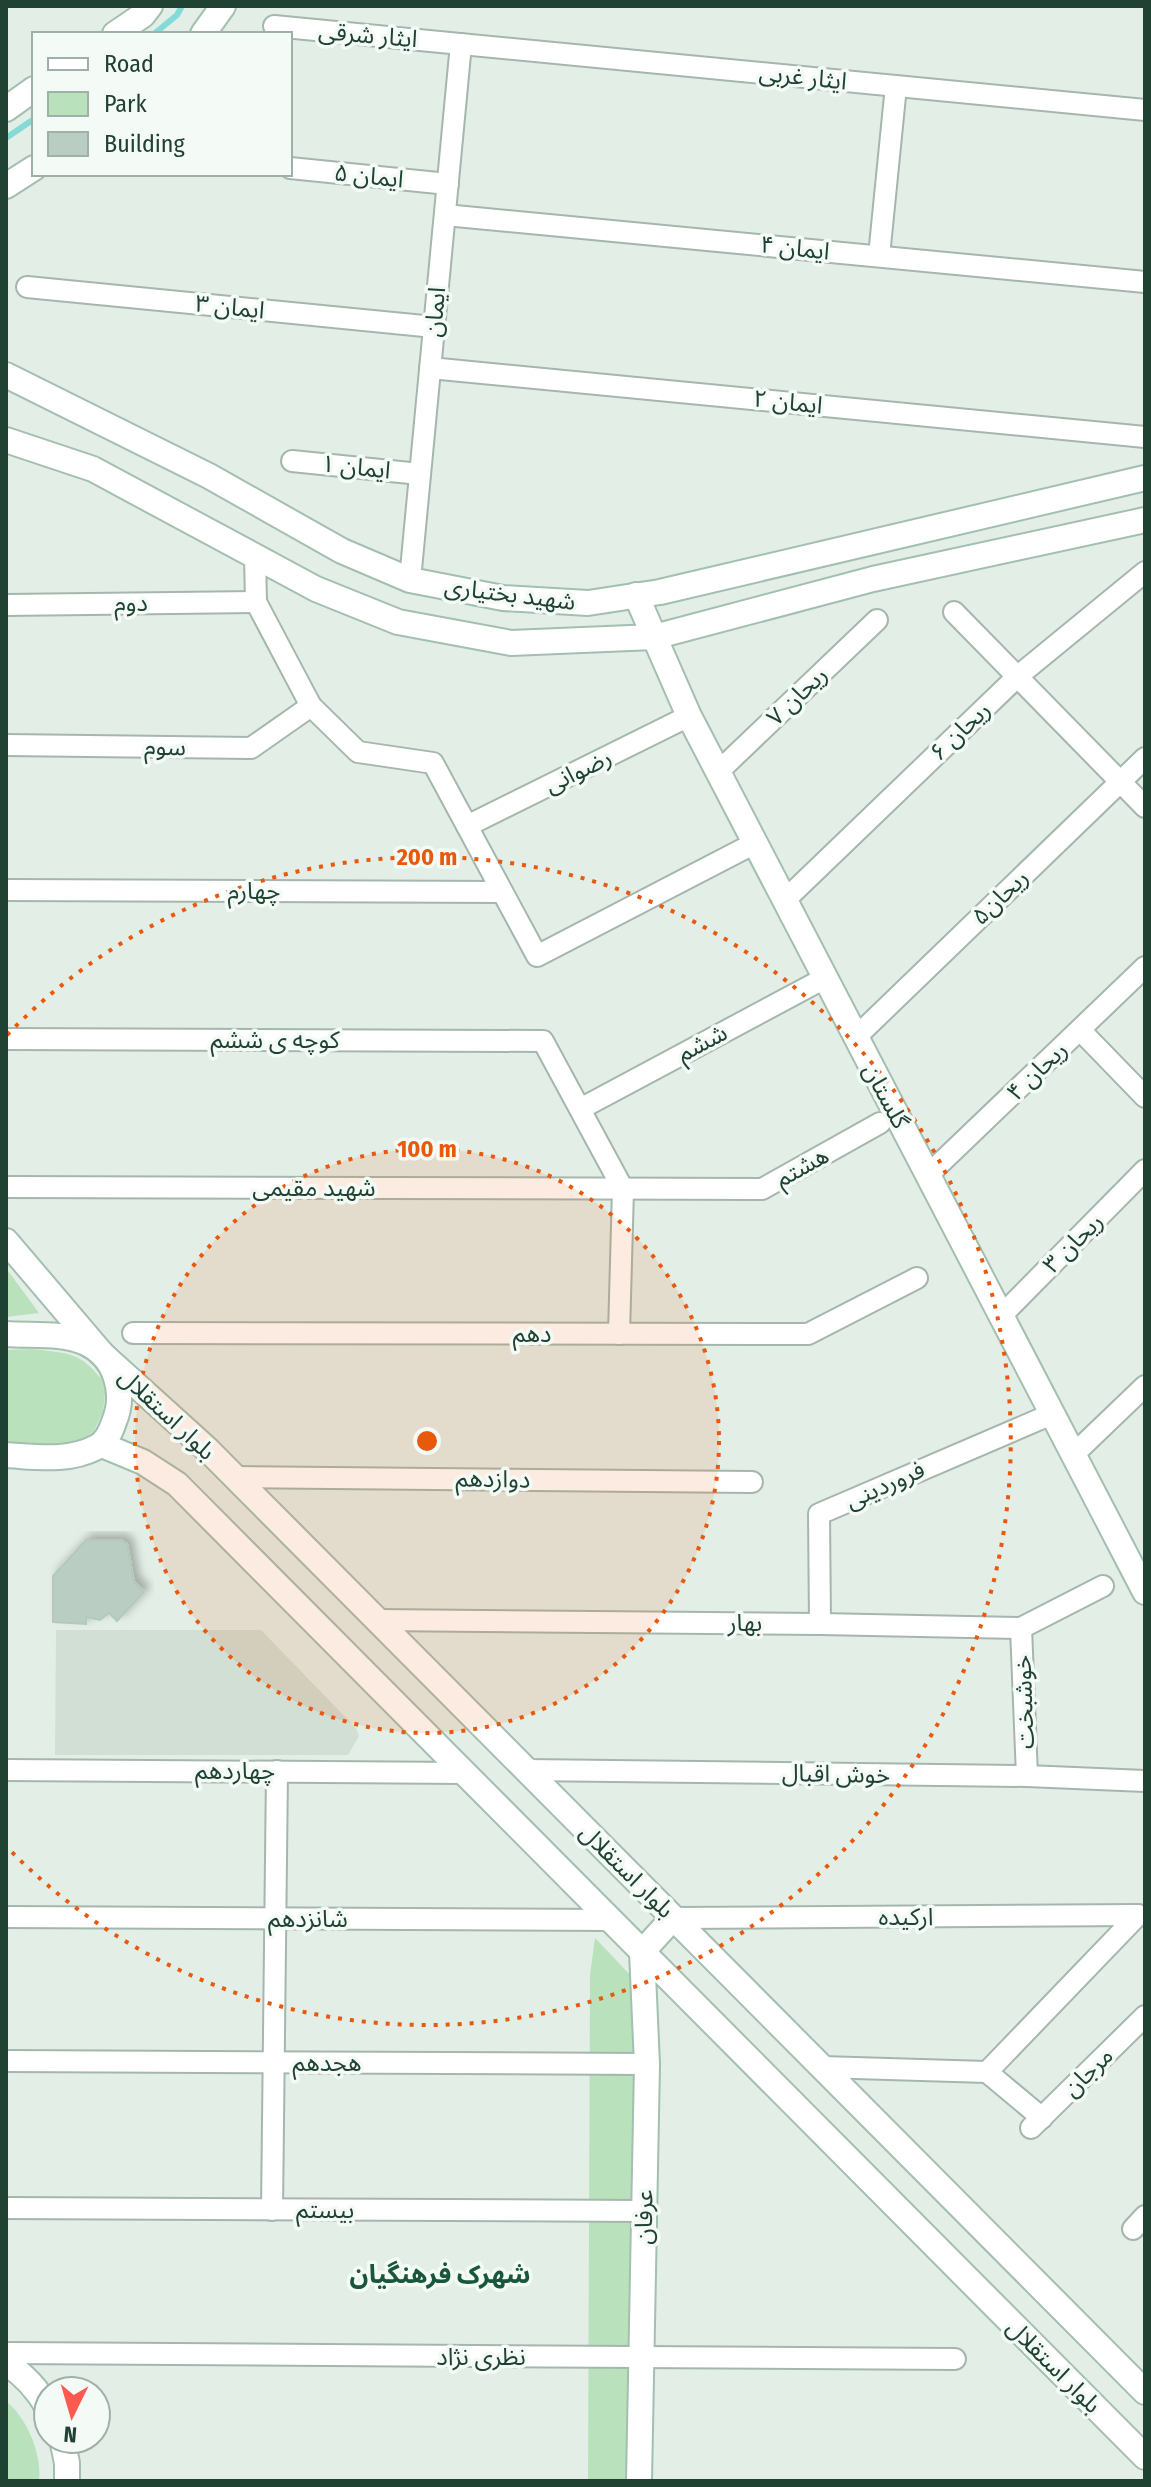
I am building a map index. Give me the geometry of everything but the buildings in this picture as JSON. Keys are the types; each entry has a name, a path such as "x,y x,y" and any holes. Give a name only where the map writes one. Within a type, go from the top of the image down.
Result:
{"main road":[{"path":"118,32 143,15 150,6"},
{"path":"204,32 223,6"},
{"path":"6,109 32,90"},
{"path":"6,186 32,169"},
{"name":"شهید بختیاری","path":"6,375 209,476 342,551 410,580 503,598 588,603 660,592 1145,478"},
{"name":"شهید بختیاری","path":"6,440 93,469 316,589 398,622 511,643 654,637 873,579 1145,520"},
{"name":"گلستان","path":"636,595 689,716 1145,1592"},
{"path":"6,1241 103,1355 114,1372 120,1391 119,1411 102,1445 62,1458 6,1455"},
{"path":"6,1334 68,1338 87,1344 103,1355"},
{"name":"بلوار استقلال","path":"103,1355 235,1477 1145,2392"},
{"name":"بلوار استقلال","path":"102,1445 143,1462 177,1484 1145,2457"},
{"path":"642,1952 673,1918"},
{"name":"عرفان","path":"639,2481 647,2064 642,1952"},
{"path":"6,2363 19,2372 32,2388"},
{"path":"65,2455 67,2481"}],"street":[{"name":"ایثار شرقی","path":"274,26 461,44"},
{"name":"ایثار غربی","path":"461,44 1145,110"},
{"name":"ایمان","path":"410,580 461,44"},
{"path":"879,256 896,86"},
{"name":"ایمان ۵","path":"292,168 448,184"},
{"name":"ایمان ۴","path":"445,215 1145,282"},
{"name":"ایمان ۳","path":"27,287 434,327"},
{"name":"ایمان ۲","path":"430,368 1145,437"},
{"name":"ایمان ۱","path":"292,461 420,474"},
{"path":"255,556 256,602 311,706 358,752 433,763 537,956 755,843"},
{"name":"ریحان ۶","path":"785,900 1018,676 1145,572"},
{"name":"دوم","path":"6,605 256,602"},
{"path":"954,612 1145,807"},
{"name":"ریحان ۷","path":"718,772 877,620"},
{"name":"سوم","path":"6,745 251,748 311,706"},
{"name":"رضوانی","path":"467,826 689,716"},
{"name":"ریحان۵","path":"856,1037 1145,758"},
{"name":"چهارم","path":"6,890 502,892"},
{"name":"ریحان ۴","path":"928,1175 1145,967"},
{"name":"ششم","path":"580,1109 825,978"},
{"path":"1080,1030 1145,1097"},
{"name":"کوچه ی ششم","path":"6,1039 543,1041 580,1109"},
{"path":"580,1109 623,1189 619,1334"},
{"name":"هشتم","path":"623,1189 762,1189 880,1123"},
{"name":"ریحان ۳","path":"1001,1316 1145,1170"},
{"name":"شهید مقیمی","path":"6,1187 623,1189"},
{"name":"دهم","path":"133,1333 808,1334 917,1278"},
{"path":"1073,1455 1145,1386"},
{"name":"فروردینی","path":"820,1624 819,1514 1052,1414"},
{"name":"دوازدهم","path":"235,1477 752,1482"},
{"name":"بهار","path":"377,1620 1021,1628 1103,1586"},
{"name":"خوشبخت","path":"1021,1628 1027,1776"},
{"name":"چهاردهم","path":"6,1770 464,1773"},
{"name":"خوش اقبال","path":"526,1770 1027,1776 1145,1781"},
{"path":"272,2210 277,1771"},
{"name":"ارکیده","path":"673,1918 1138,1915 987,2072"},
{"name":"شانزدهم","path":"6,1917 611,1920"},
{"name":"مرجان","path":"987,2072 1036,2123 1145,2016"},
{"name":"هجدهم","path":"6,2061 647,2064"},
{"path":"822,2067 987,2072"},
{"name":"بیستم","path":"6,2208 644,2211"},
{"name":"نظری نژاد","path":"6,2353 955,2359"}],"shaded area":[{"path":"56,1630 261,1630 356,1728 359,1736 348,1755 55,1755"}],"green space":[{"path":"6,1268 39,1313 6,1317"},
{"path":"32,1349 74,1356 89,1366 106,1385 103,1412 90,1439 61,1446 6,1443 6,1350"},
{"path":"595,1938 636,1981 630,2481 588,2481 590,1975"},
{"path":"6,2401 32,2437 32,2455 37,2455 39,2481 6,2481"}],"waterway":[{"path":"156,32 177,15 182,6"},
{"path":"6,138 32,120"}],"district":[{"name":"شهرک فرهنگیان","path":"440,2274"}]}
